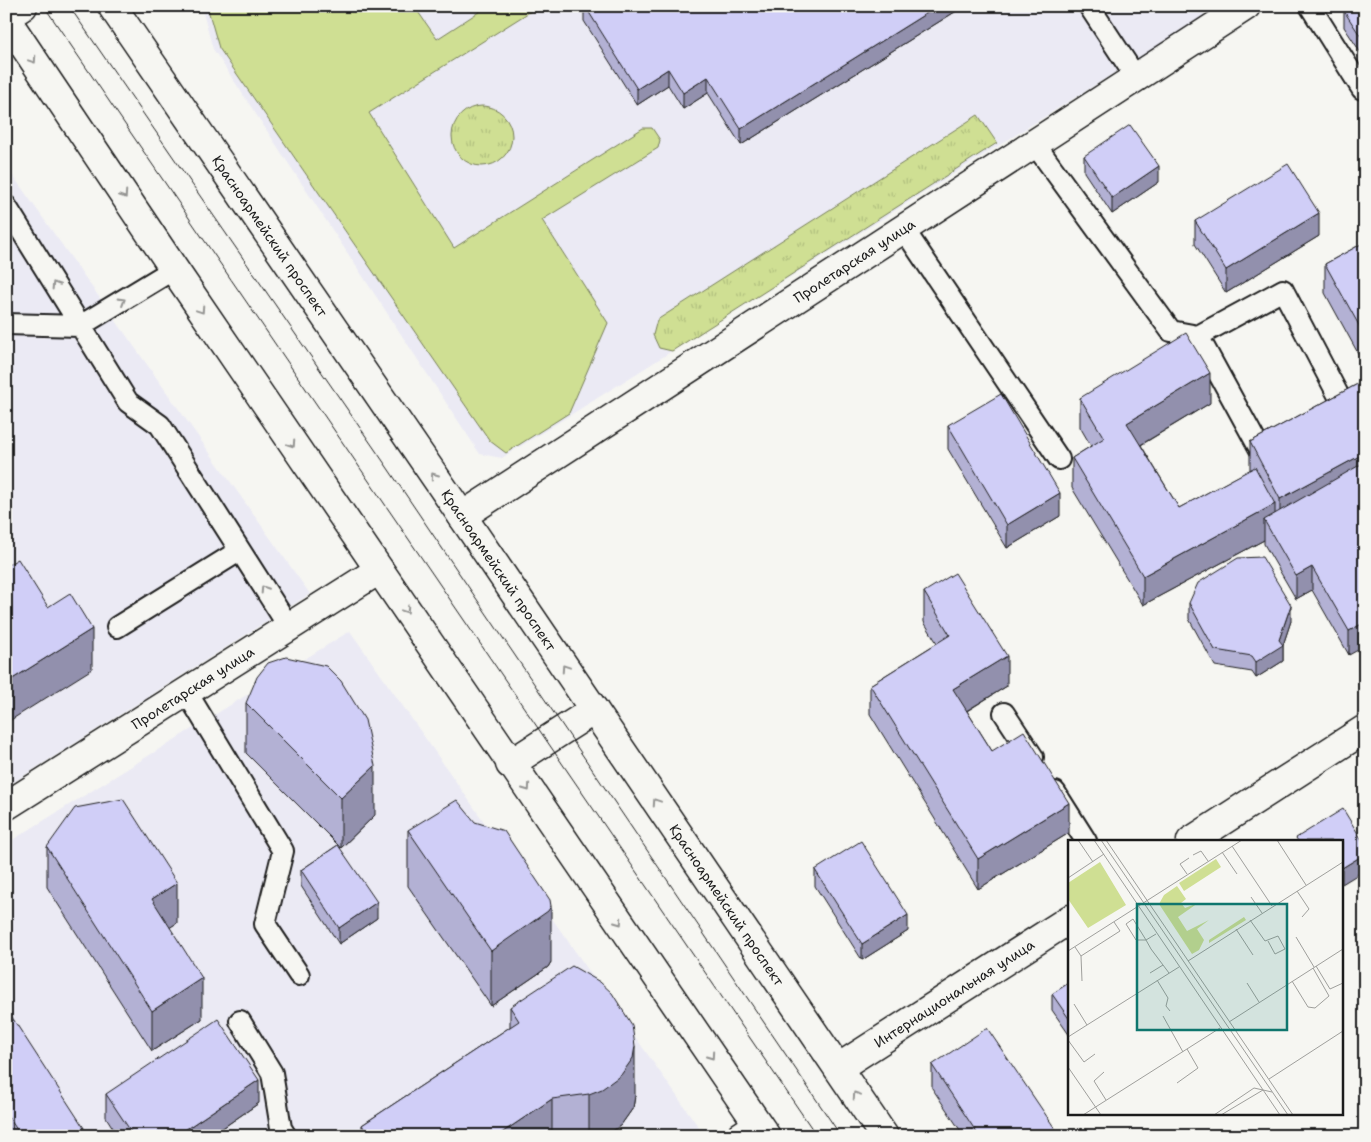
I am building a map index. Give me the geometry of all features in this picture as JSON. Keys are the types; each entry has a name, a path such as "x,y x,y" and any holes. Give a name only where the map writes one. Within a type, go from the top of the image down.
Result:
{"main road":[{"path":"23,6 6,18 174,270 510,764 755,1132"},
{"name":"Красноармейский проспект","path":"112,6 884,1136"},
{"name":"Пролетарская улица","path":"462,516 1034,143 1234,9"},
{"name":"Пролетарская улица","path":"6,806 379,570"},
{"path":"510,764 594,710"},
{"path":"1193,840 1365,729"},
{"name":"Интернациональная улица","path":"838,1068 1068,920"}],"lane":[{"path":"1088,6 1135,76"},
{"path":"1310,6 1362,89"},
{"path":"1034,143 1171,331 1198,336 1283,290 1345,408 1320,422"},
{"path":"6,206 128,402 160,425 289,627"},
{"path":"903,228 1059,459"},
{"path":"6,324 80,326 174,270"},
{"path":"1198,336 1262,452 1287,439"},
{"path":"117,627 239,551"},
{"path":"186,692 283,851 265,924 299,975"},
{"path":"1004,713 1085,840"},
{"path":"240,1021 272,1073 282,1128 286,1136"}],"shaded area":[{"path":"201,6 1199,6 1205,16 502,458 480,454 213,49"},
{"path":"6,166 310,594 6,787"},
{"path":"350,631 700,1129 689,1136 6,1136 6,844"}],"green space":[{"path":"207,6 414,6 437,39 488,6 539,6 369,113 454,248 643,128 652,128 660,140 658,148 542,220 608,323 569,413 506,453 490,441 219,48"},
{"path":"476,106 488,106 499,111 507,119 512,130 510,148 499,161 488,166 476,166 465,161 457,153 452,142 452,130 457,119 465,111"},
{"path":"978,115 997,143 672,351 659,348 653,335 657,320"}],"building":[{"path":"585,6 938,6 741,129 708,77 683,93 668,69 637,89"},
{"path":"1351,6 1365,6 1365,43 1344,11"},
{"path":"1130,125 1159,166 1112,198 1084,156"},
{"path":"1288,164 1319,213 1226,270 1195,221"},
{"path":"1365,242 1365,336 1325,264"},
{"path":"1186,333 1210,373 1127,423 1179,508 1255,467 1275,504 1143,576 1072,458 1104,438 1080,398"},
{"path":"1365,380 1365,453 1280,499 1250,442"},
{"path":"1001,394 1060,493 1007,525 948,425"},
{"path":"1365,462 1365,622 1349,631 1312,567 1296,576 1264,520"},
{"path":"1262,557 1291,605 1279,640 1283,645 1256,662 1252,656 1215,650 1189,603 1198,583 1238,558"},
{"path":"18,559 48,607 70,593 92,629 6,683 6,566"},
{"path":"955,573 1007,656 953,689 992,751 1024,731 1069,803 978,859 870,685 950,635 924,592"},
{"path":"286,657 326,666 341,681 365,720 375,766 341,798 246,703 257,677 268,663"},
{"path":"123,799 177,883 152,899 202,978 152,1011 47,847 75,808"},
{"path":"457,800 475,822 504,831 550,900 551,906 548,911 491,951 408,830"},
{"path":"1343,809 1365,845 1365,854 1344,867 1344,840 1297,840 1296,838"},
{"path":"861,841 908,915 862,944 815,870"},
{"path":"338,845 377,902 339,928 301,870"},
{"path":"572,966 600,982 612,993 632,1025 635,1046 633,1058 621,1075 602,1089 589,1094 552,1099 497,1136 369,1136 362,1125 519,1021 510,1007"},
{"path":"1068,983 1068,1017 1052,994"},
{"path":"6,1008 84,1128 72,1136 21,1136 6,1113"},
{"path":"218,1019 259,1080 176,1136 134,1136 106,1094"},
{"path":"987,1028 1060,1136 979,1136 932,1065"}],"tram line":[{"path":"44,6 817,1136"},
{"path":"69,6 385,464 841,1136"}]}
